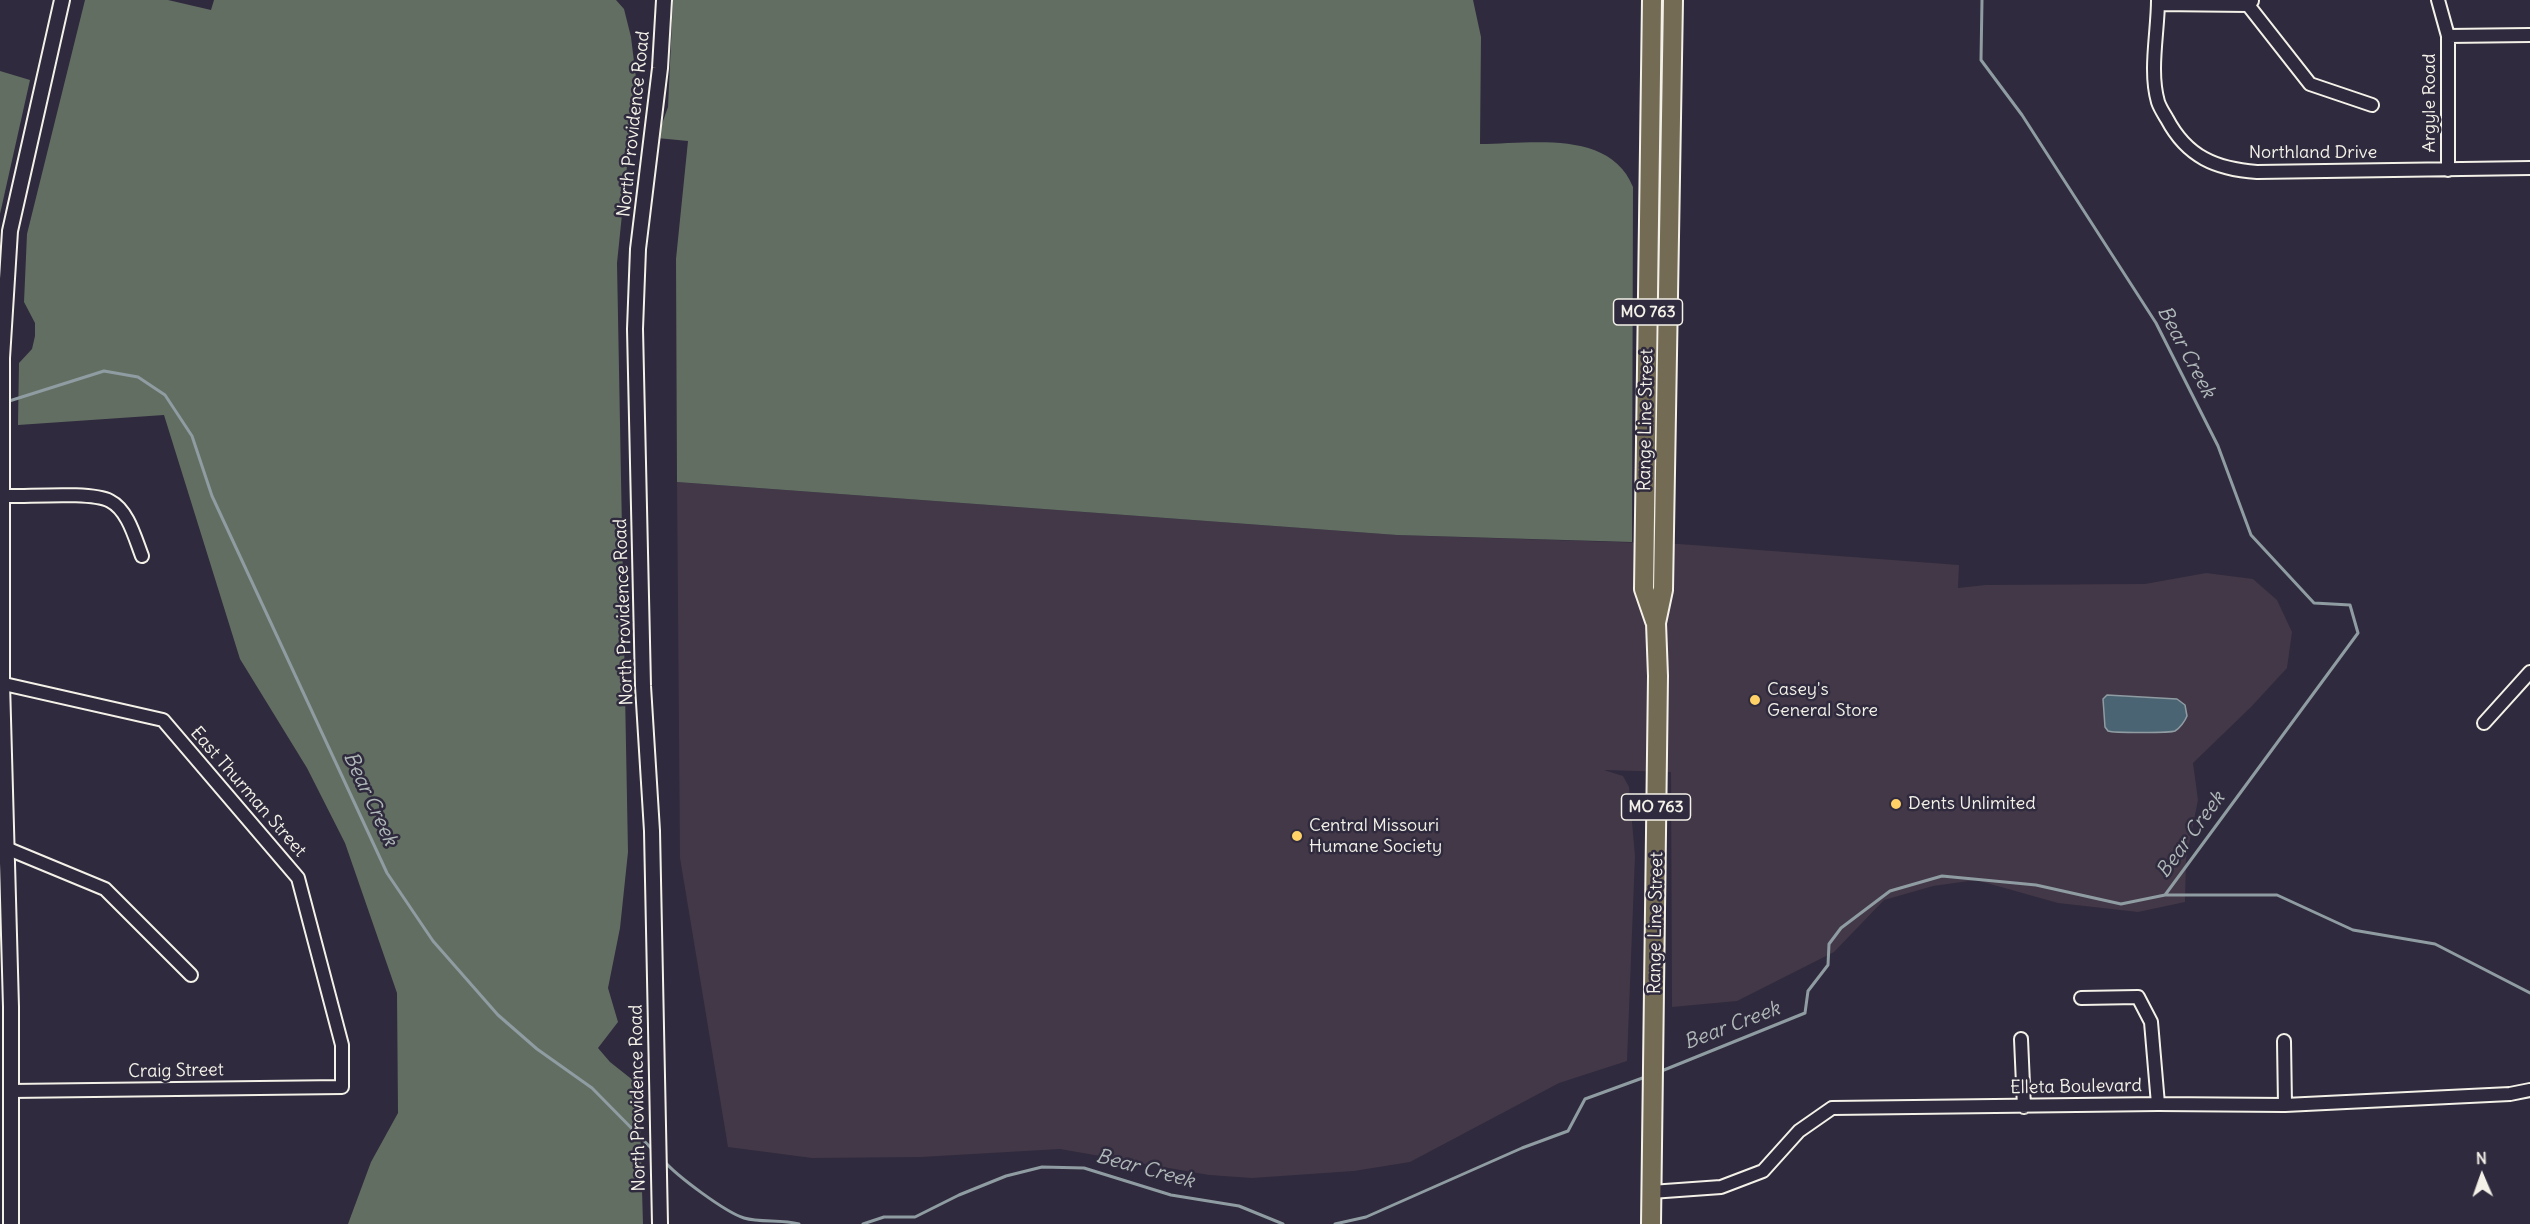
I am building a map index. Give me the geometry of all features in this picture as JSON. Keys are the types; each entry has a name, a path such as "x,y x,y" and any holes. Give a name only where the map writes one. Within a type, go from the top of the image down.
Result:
{"main road":[{"name":"Range Line Street","path":"1652,0 1644,589 1656,623"},
{"path":"1663,0 1663,98 1671,126"},
{"name":"Range Line Street","path":"1651,1224 1654,1143 1658,676 1656,623 1663,590 1673,0"},
{"path":"1650,134 1660,157 1662,171 1660,268 1668,288"}],"street":[{"path":"11,1224 11,1091 6,1007 1,683 2,358 10,231 62,0"},
{"name":"North Providence Road","path":"660,1224 652,831 644,686 635,329 638,249 660,68 664,0"},
{"name":"Argyle Road","path":"2438,0 2448,36 2448,170"},
{"path":"2158,2 2251,2 2310,84 2372,105"},
{"name":"Northland Drive","path":"2158,2 2156,72 2158,103 2176,137 2202,158 2231,170 2257,172 2530,168"},
{"path":"2448,36 2530,35"},
{"path":"3,496 92,497 110,501 123,513 142,556"},
{"path":"2484,723 2530,672"},
{"name":"East Thurman Street","path":"1,683 163,720 298,878 342,1045 342,1087"},
{"path":"3,848 105,889 191,975"},
{"path":"2081,998 2138,997 2151,1022 2158,1104"},
{"path":"2021,1039 2024,1107"},
{"path":"2284,1041 2285,1105"},
{"name":"Craig Street","path":"11,1091 342,1087"},
{"name":"Elleta Boulevard","path":"1651,1192 1721,1187 1763,1171 1799,1131 1832,1108 2158,1104 2285,1105 2510,1094 2530,1090"}],"shaded area":[{"path":"677,482 1397,535 1679,544 1959,565 1958,588 1986,585 2145,584 2206,573 2253,579 2277,600 2292,632 2287,668 2251,707 2193,763 2198,800 2186,859 2185,902 2138,912 2058,903 1976,880 1933,886 1884,900 1834,952 1737,1001 1672,1007 1671,772 1604,770 1623,776 1629,787 1635,856 1627,1061 1559,1083 1410,1162 1354,1171 1252,1178 1209,1175 1060,1149 921,1157 812,1158 728,1147 680,858"}],"green space":[{"path":"85,0 168,0 211,10 214,0 616,0 624,9 631,37 636,78 617,263 628,852 620,928 608,988 618,1022 598,1048 610,1062 639,1085 643,1224 348,1224 371,1162 398,1113 397,993 345,843 307,768 240,659 164,415 18,425 19,363 32,349 35,336 35,323 24,302 27,234"},
{"path":"673,0 1473,0 1481,37 1480,144 1544,142 1588,148 1606,156 1622,168 1633,187 1632,542 1397,535 677,482 676,259 688,141 657,138 668,107"},
{"path":"0,71 30,80 0,214"}],"water":[{"path":"2107,695 2177,699 2185,705 2187,716 2175,731 2108,731 2105,727 2103,699"}],"waterway":[{"name":"Bear Creek","path":"1659,1072 1805,1013 1808,991 1828,965 1829,944 1841,928 1890,891 1942,876 2036,885 2121,904 2165,895 2358,633 2350,605 2314,603 2251,535 2218,446 2156,323 2022,115 1981,60 1982,0"},
{"name":"Bear Creek","path":"6,402 104,371 138,377 165,395 192,436 212,496 387,873 433,941 498,1015 537,1049 592,1088 653,1150"},
{"path":"2166,895 2277,895 2353,930 2435,944 2530,993"},
{"name":"Bear Creek","path":"1335,1224 1366,1217 1522,1148 1568,1131 1585,1099 1648,1076"},
{"name":"Bear Creek","path":"664,1161 702,1193 725,1209 744,1218 799,1224"},
{"name":"Bear Creek","path":"863,1224 884,1217 915,1217 959,1195 1006,1176 1042,1167 1084,1168 1171,1195 1239,1206 1283,1224"}],"place":[{"name":"Casey's General Store","path":"1755,700"},
{"name":"Dents Unlimited","path":"1896,804"},
{"name":"Central Missouri Humane Society","path":"1297,836"}]}
